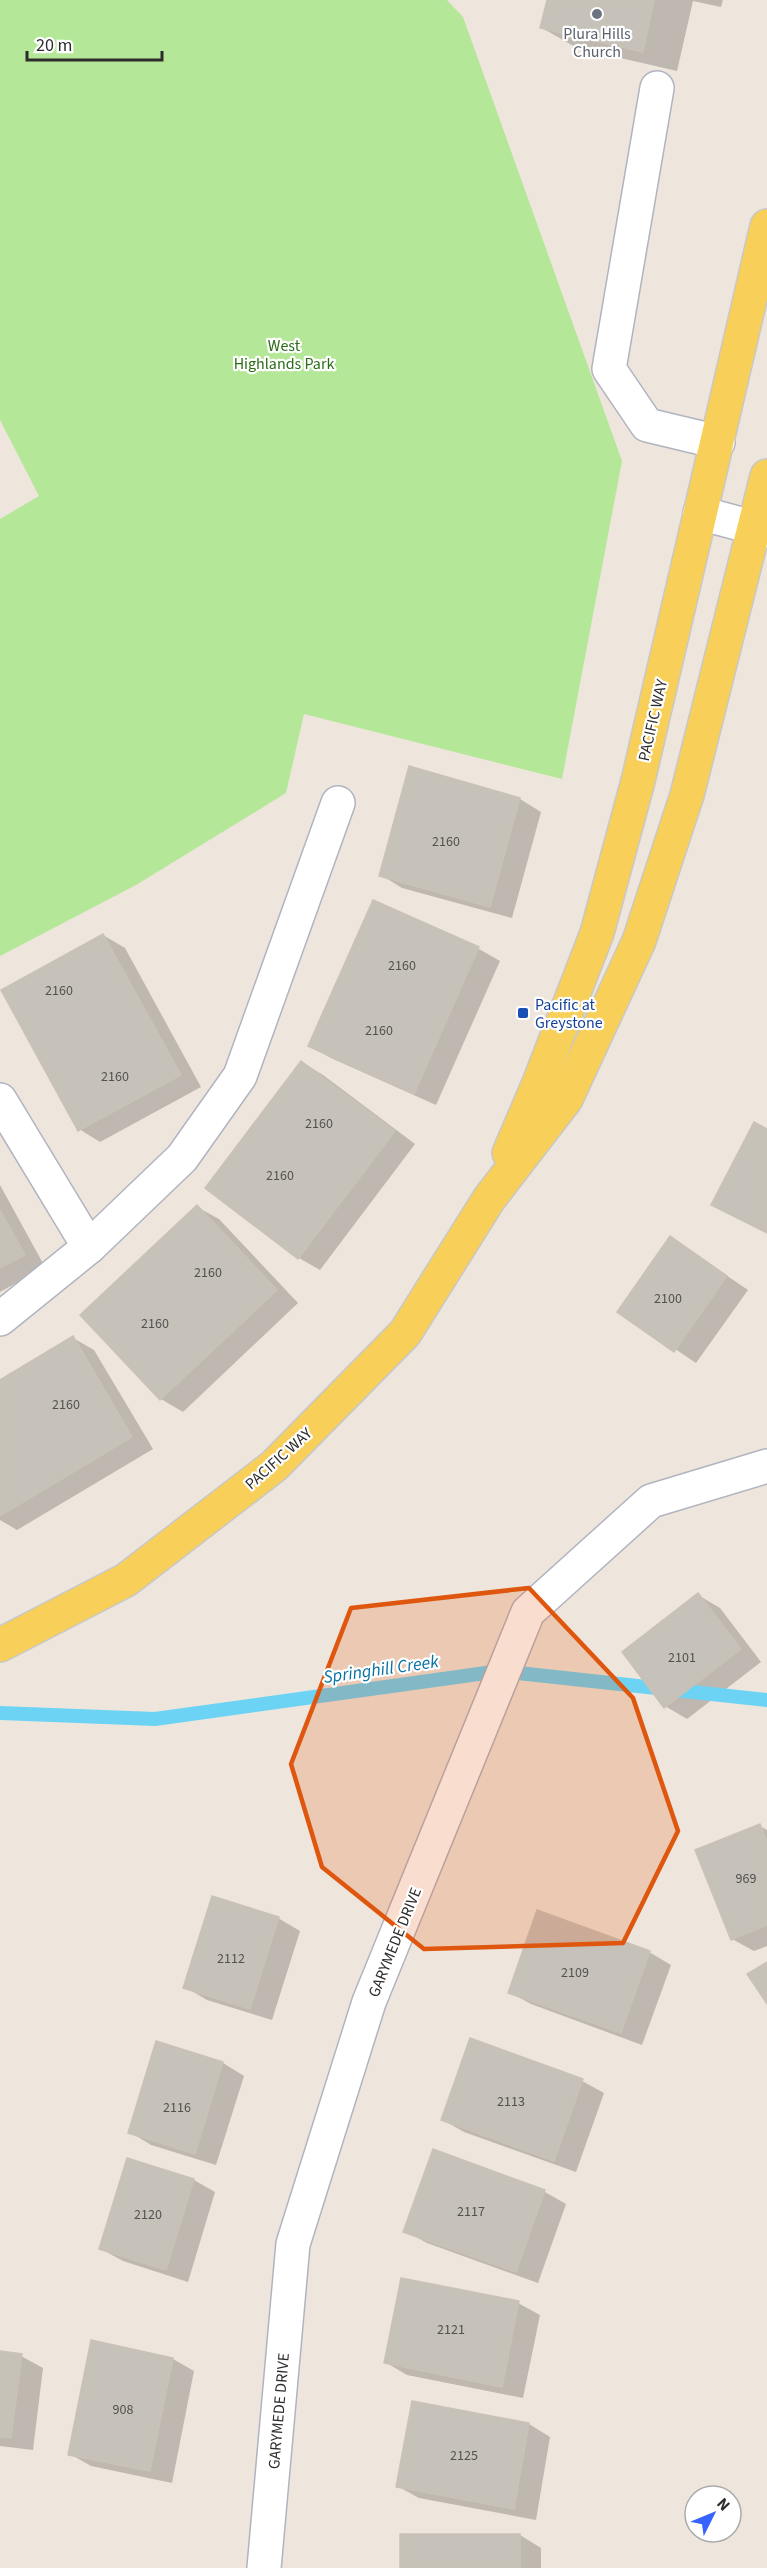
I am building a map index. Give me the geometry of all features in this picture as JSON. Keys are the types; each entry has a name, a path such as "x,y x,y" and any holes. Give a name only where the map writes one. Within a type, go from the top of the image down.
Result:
{"main road":[{"name":"PACIFIC WAY","path":"489,1198 539,1083 597,933 638,781 767,226"},
{"name":"PACIFIC WAY","path":"0,1644 126,1580 274,1466 405,1333 489,1198 566,1099 639,941 687,795 761,529 767,476"}],"street":[{"path":"657,88 609,369 647,425 718,442"},
{"path":"700,513 761,529"},
{"path":"0,1319 89,1247 182,1158 240,1076 338,803"},
{"path":"0,1100 89,1247"},
{"name":"GARYMEDE DRIVE","path":"264,2568 293,2244 369,2002 528,1612 651,1501 767,1466"}],"highlighted area":[{"path":"529,1588 633,1698 678,1831 623,1943 424,1949 322,1867 291,1764 351,1608"}],"green space":[{"name":"West Highlands Park","path":"0,0 447,0 463,17 622,461 562,779 304,714 286,793 136,885 0,956 0,519 39,496 0,420"}],"building":[{"name":"Plura Hills Church","path":"547,0 654,0 643,52 540,28"},
{"path":"409,766 520,798 490,907 379,876"},
{"path":"373,900 479,947 414,1094 308,1046"},
{"path":"103,934 181,1075 78,1131 1,990"},
{"path":"301,1061 395,1131 298,1259 205,1188"},
{"path":"754,1122 767,1129 767,1233 711,1205"},
{"path":"197,1205 277,1290 160,1400 80,1315"},
{"path":"0,1210 25,1255 0,1268"},
{"path":"670,1236 727,1276 674,1352 617,1312"},
{"path":"73,1336 132,1437 0,1516 0,1380"},
{"path":"698,1593 741,1649 664,1708 622,1652"},
{"path":"760,1824 767,1842 767,1925 731,1940 695,1850"},
{"path":"212,1896 279,1917 250,2009 183,1988"},
{"path":"537,1910 650,1951 621,2033 508,1993"},
{"path":"767,1962 767,2004 747,1974"},
{"path":"470,2038 583,2079 554,2161 441,2120"},
{"path":"156,2041 223,2062 195,2154 128,2133"},
{"path":"433,2149 545,2190 516,2272 403,2232"},
{"path":"127,2158 194,2179 166,2270 99,2249"},
{"path":"401,2278 519,2301 502,2387 384,2363"},
{"path":"91,2340 173,2358 150,2471 68,2455"},
{"path":"0,2351 22,2354 11,2438 0,2437"},
{"path":"412,2401 529,2423 514,2509 396,2487"},
{"path":"400,2534 520,2534 520,2568 400,2568"}],"waterway":[{"name":"Springhill Creek","path":"0,1713 155,1719 500,1671 767,1700"}],"place":[{"name":"Plura Hills Church","path":"597,14"},
{"name":"Pacific at Greystone","path":"523,1013"}]}
